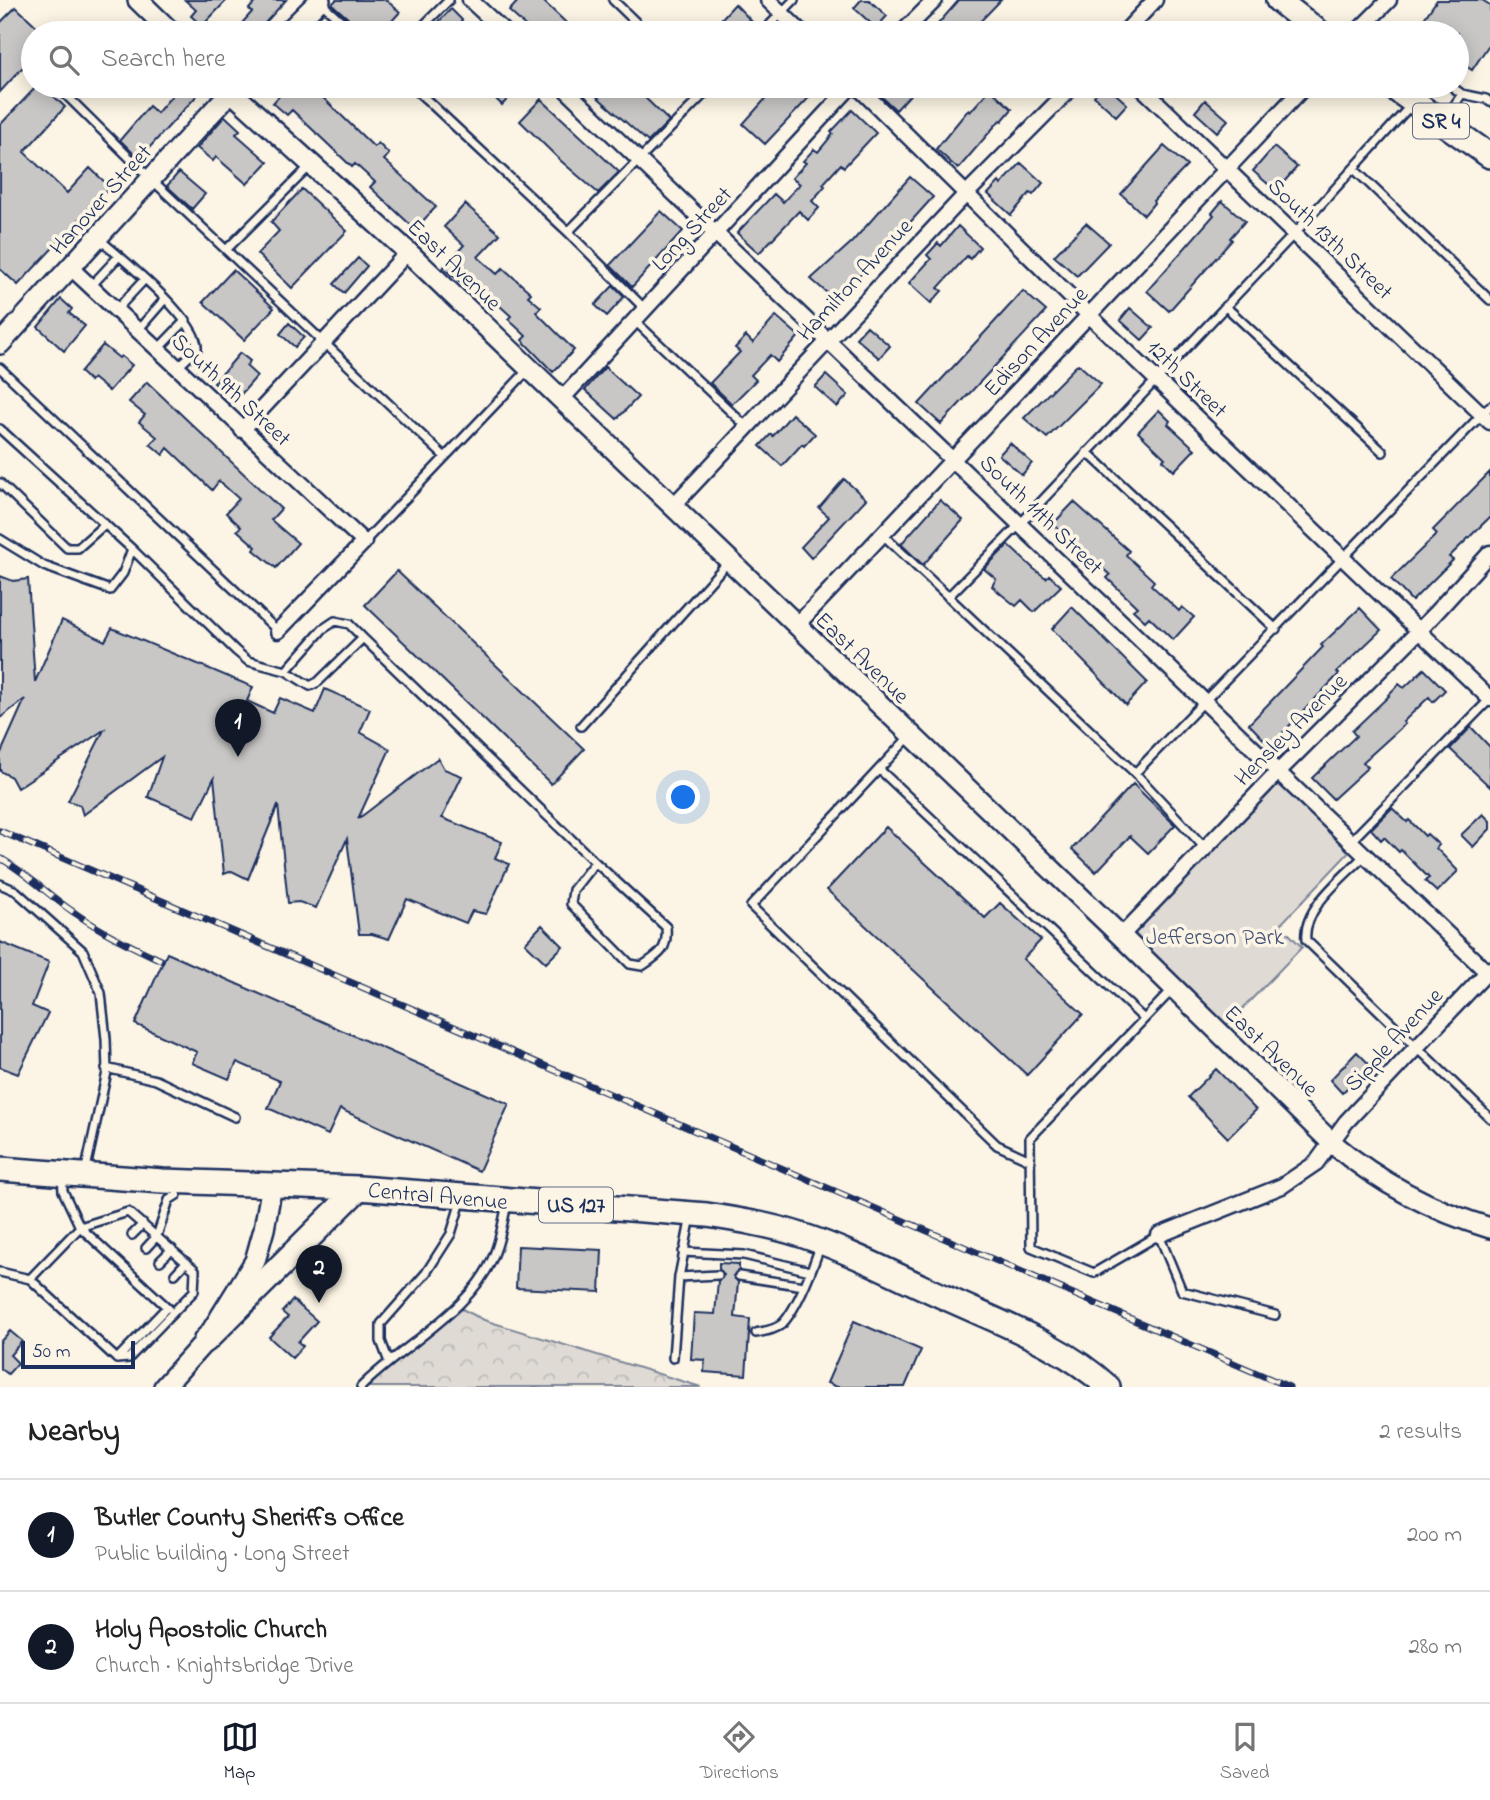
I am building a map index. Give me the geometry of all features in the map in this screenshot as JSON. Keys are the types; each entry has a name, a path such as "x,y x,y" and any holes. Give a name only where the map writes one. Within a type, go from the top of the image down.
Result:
{"main road":[{"path":"1278,0 1305,21"},
{"name":"SR 4","path":"1408,98 1490,156"},
{"name":"Central Avenue","path":"0,1169 85,1174 170,1187 272,1185 359,1188 691,1214 760,1223 821,1243 1035,1339 1071,1359 1108,1387"},
{"path":"206,1340 359,1188"}],"street":[{"path":"138,0 160,21"},
{"path":"299,21 319,0"},
{"path":"470,0 493,21"},
{"path":"768,0 789,21"},
{"path":"914,21 935,0"},
{"path":"1135,21 1155,0"},
{"path":"1369,21 1389,0"},
{"name":"Hanover Street","path":"0,344 222,98"},
{"name":"East Avenue","path":"242,98 408,252 1121,936 1332,1143 1362,1168 1402,1193 1446,1214 1490,1228"},
{"name":"South 11th Street","path":"575,98 1489,972"},
{"name":"Long Street","path":"561,400 841,98"},
{"name":"12th Street","path":"869,98 1090,316 1490,699"},
{"name":"Hamilton Avenue","path":"671,506 965,195 1061,98"},
{"name":"South 13th Street","path":"1152,98 1487,414"},
{"name":"Edison Avenue","path":"796,626 1294,98"},
{"path":"242,430 408,252"},
{"name":"South 9th Street","path":"71,268 365,542"},
{"path":"278,631 365,542"},
{"name":"Hensley Avenue","path":"1121,936 1278,772 1419,631 1490,553"},
{"name":"Sipple Avenue","path":"1158,1235 1282,1186 1316,1164 1346,1122 1489,972"},
{"path":"164,1387 206,1340 255,1261 272,1185"}],"lane":[{"path":"319,0 342,21"},
{"path":"428,21 449,0"},
{"path":"613,0 635,21"},
{"path":"773,21 794,0"},
{"path":"1469,95 1490,102"},
{"path":"69,98 445,457"},
{"path":"425,98 568,232 646,310"},
{"path":"568,232 698,98"},
{"path":"1442,122 1459,98"},
{"path":"948,597 1294,234 1414,102"},
{"path":"226,250 311,164"},
{"path":"1354,169 1490,300"},
{"path":"98,238 186,320 198,341 197,349 177,369"},
{"path":"90,287 119,256"},
{"path":"116,311 144,280"},
{"path":"137,331 165,299"},
{"path":"1225,306 1383,452"},
{"path":"157,350 186,320"},
{"path":"635,321 747,426"},
{"path":"0,368 278,631"},
{"path":"365,542 529,369"},
{"path":"1135,773 1487,414"},
{"path":"0,429 132,549 248,661 286,671 310,686 318,682 363,638"},
{"path":"1087,452 1276,629"},
{"path":"0,483 67,548 78,548 105,524"},
{"path":"883,535 1135,773 1205,848"},
{"path":"0,539 44,566 110,590 123,573 132,549"},
{"path":"581,726 728,561"},
{"path":"286,671 323,629 335,621 349,624 666,927 667,942 661,953 642,967 629,964 571,904 573,890 595,862"},
{"path":"1351,841 1490,699"},
{"path":"911,736 751,906 997,1145 1030,1160"},
{"path":"879,769 1144,1019"},
{"path":"1365,855 1309,917 1305,930 1306,940 1490,1118"},
{"path":"0,884 16,891 83,951 101,993 107,1068 85,1174"},
{"path":"1174,988 1030,1138 1031,1247 1094,1273 1158,1235 1182,1291 1275,1315"},
{"path":"107,1068 156,1080 235,1118"},
{"path":"61,1173 63,1191 80,1227 115,1253 169,1310"},
{"path":"146,1248 157,1236 170,1187"},
{"path":"389,1362 382,1342 381,1324 426,1273 451,1234 463,1197"},
{"path":"361,1387 458,1307 479,1281 495,1254 508,1200"},
{"path":"0,1272 30,1279 117,1359 169,1310 194,1291 195,1270 128,1212 80,1227 30,1279"},
{"path":"673,1358 679,1277 691,1214"},
{"path":"132,1235 143,1224"},
{"path":"756,1333 781,1325 804,1286 821,1243"},
{"path":"160,1261 172,1249"},
{"path":"683,1252 744,1255 810,1271"},
{"path":"175,1274 186,1262"},
{"path":"140,1282 147,1275"},
{"path":"679,1277 718,1275"},
{"path":"738,1276 804,1286"},
{"path":"155,1296 161,1289"}],"green space":[{"name":"Jefferson Park","path":"1278,772 1355,846 1280,925 1302,947 1219,1033 1121,936"},
{"path":"458,1307 484,1320 701,1387 361,1387"}],"building":[{"path":"185,0 227,0 207,21 196,21 191,16 196,10"},
{"path":"257,0 286,0 267,21 244,21 252,12 249,9"},
{"path":"336,0 386,0 400,12 392,21 351,21 332,4"},
{"path":"519,0 542,0 564,21 520,21 509,11"},
{"path":"861,0 869,0 887,16 882,21 868,21 854,8"},
{"path":"959,0 1001,0 981,21 941,21"},
{"path":"1437,0 1482,0 1490,5 1490,43 1472,70 1469,68 1469,21 1422,21"},
{"path":"735,4 751,21 719,21"},
{"path":"16,7 31,21 21,21 21,69 0,92 0,23"},
{"path":"451,9 462,20 461,21 440,21"},
{"path":"26,98 56,98 65,107 24,152 67,193 90,168 110,187 18,285 0,269 0,125"},
{"path":"170,98 195,98 139,159 120,140 149,106 157,113"},
{"path":"277,98 323,98 374,147 378,143 389,154 384,160 436,207 415,229 370,187 375,182 355,164 352,167 292,110 287,115 273,103"},
{"path":"495,98 509,98 502,105"},
{"path":"598,98 645,98 669,121 648,142"},
{"path":"766,98 809,98 765,144 743,124"},
{"path":"883,98 907,98 896,110"},
{"path":"982,98 1000,98 1012,109 958,169 936,149 968,110 970,112"},
{"path":"1096,98 1120,98 1127,104 1116,116"},
{"path":"541,99 619,172 598,193 520,121"},
{"path":"1205,100 1228,120 1217,132 1195,112"},
{"path":"852,110 876,133 844,167 841,164 823,184 825,186 812,201 819,208 808,220 799,211 759,253 737,233 774,194 783,202 800,184 792,178 806,163 803,161 814,149 818,152 833,134 831,132"},
{"path":"225,116 240,130 236,134 268,162 247,184 216,157 213,161 197,148"},
{"path":"1164,146 1187,166 1153,201 1144,215 1121,194"},
{"path":"1274,147 1297,167 1276,191 1253,171"},
{"path":"1021,163 1043,183 1033,195 1030,193 1011,215 988,194 999,182 1001,185"},
{"path":"179,172 205,194 192,209 167,186"},
{"path":"910,177 933,197 878,258 834,299 811,279 852,242"},
{"path":"302,189 347,231 292,288 257,254 279,231 271,222"},
{"path":"1222,201 1245,221 1230,238 1232,240 1169,311 1147,291 1214,215 1212,213"},
{"path":"465,204 500,234 478,257 497,274 503,268 531,293 528,296 541,307 536,312 574,350 553,372 522,340 526,336 508,319 511,316 477,285 471,291 443,268 464,245 444,227"},
{"path":"661,211 683,231 632,287 610,265"},
{"path":"1086,223 1109,243 1077,276 1054,256"},
{"path":"958,226 980,247 970,259 967,256 938,288 942,291 931,303 909,283 931,259 927,255 938,243 941,246"},
{"path":"358,258 367,266 344,293 334,284"},
{"path":"233,270 274,308 244,340 203,302"},
{"path":"613,286 624,297 607,316 595,305"},
{"path":"1023,291 1046,311 941,424 919,404"},
{"path":"61,299 72,309 69,313 85,326 64,351 38,327"},
{"path":"1130,308 1153,328 1142,340 1120,320"},
{"path":"776,316 799,336 777,362 770,355 751,375 756,380 732,404 710,383 740,352 735,348 746,336 753,343"},
{"path":"289,323 304,337 295,347 280,334"},
{"path":"867,326 890,346 879,358 856,338"},
{"path":"103,345 132,365 109,391 93,378 90,381 80,372"},
{"path":"240,353 250,361 246,366 257,376 235,401 214,383"},
{"path":"1078,364 1101,384 1047,438 1024,418"},
{"path":"605,367 638,397 617,419 585,390"},
{"path":"826,375 848,395 837,407 815,387"},
{"path":"147,382 281,509 271,520 298,543 276,568 254,550 256,547 237,530 241,527 226,513 239,499 219,481 212,490 168,448 163,455 150,444 157,437 139,422 145,415 129,402"},
{"path":"1159,410 1170,421 1168,424 1195,449 1174,471 1163,460 1165,458 1138,432"},
{"path":"792,414 815,434 782,466 760,446 771,434 773,436"},
{"path":"1010,443 1032,463 1022,475 999,455"},
{"path":"1490,472 1490,517 1449,557 1453,560 1412,601 1391,579 1437,534 1433,530"},
{"path":"844,479 866,499 811,558 801,547 829,517 819,508"},
{"path":"940,500 963,520 923,565 901,544"},
{"path":"1074,502 1129,551 1126,555 1154,581 1151,585 1179,611 1182,607 1194,617 1173,640 1149,617 1145,621 1133,610 1137,607 1107,578 1110,575 1053,524"},
{"path":"1008,545 1034,569 1046,578 1049,575 1061,586 1034,612 1022,600 1016,606 1001,594 992,586 996,579 984,569"},
{"path":"397,571 584,749 551,784 365,605"},
{"path":"0,576 13,581 28,579 35,682 62,620 105,641 112,628 253,687 247,701 273,713 280,698 315,713 325,689 370,709 360,732 390,749 358,819 438,758 444,769 462,776 442,818 502,842 495,858 509,864 486,914 472,911 466,923 407,899 389,939 372,934 359,934 347,839 316,908 299,902 288,903 278,805 248,879 232,871 224,874 214,778 195,817 148,797 162,757 83,815 80,805 68,801 104,730 17,788 11,777 0,771 0,755 25,699 0,718"},
{"path":"1072,607 1147,682 1126,705 1052,629"},
{"path":"1360,608 1381,630 1337,672 1339,674 1270,746 1249,724 1323,647 1321,645"},
{"path":"1424,669 1445,690 1433,702 1429,697 1403,722 1405,724 1363,762 1368,767 1333,799 1312,778 1356,736 1352,731 1399,684 1404,688"},
{"path":"1471,727 1490,747 1490,787 1450,749"},
{"path":"1133,784 1175,825 1148,853 1130,836 1096,872 1072,849"},
{"path":"1392,808 1439,845 1436,848 1458,871 1437,892 1425,881 1429,878 1401,850 1399,852 1384,837 1381,840 1371,829"},
{"path":"1483,814 1490,821 1490,829 1473,847 1461,835"},
{"path":"886,827 985,918 1000,903 1041,940 1023,959 1083,1014 1027,1075 827,890"},
{"path":"542,925 563,946 546,963 525,943"},
{"path":"0,942 49,962 32,1006 48,1013 18,1074 0,1067"},
{"path":"167,953 509,1104 479,1171 340,1109 328,1135 268,1108 280,1081 237,1062 229,1079 192,1063 197,1052 135,1024"},
{"path":"1357,1052 1370,1065 1342,1093 1330,1080"},
{"path":"1216,1069 1256,1110 1228,1138 1188,1097"},
{"path":"518,1246 602,1250 600,1292 516,1288"},
{"path":"719,1263 739,1264 739,1270 733,1276 738,1282 735,1317 750,1319 746,1375 704,1372 705,1360 691,1359 694,1313 715,1314 718,1281 724,1275 719,1269"},
{"path":"293,1300 317,1321 298,1342 303,1346 292,1358 269,1337 288,1317 282,1312"},
{"path":"854,1321 921,1350 905,1387 837,1387 827,1383"},
{"path":"10,1331 22,1341 10,1355 18,1363 8,1374 0,1368 0,1342"}],"railway":[{"path":"0,831 1289,1387"},
{"path":"0,858 85,920 161,960"}],"place":[{"name":"Butler County Sheriffs Office","path":"238,757"},
{"name":"Holy Apostolic Church","path":"319,1303"}]}
